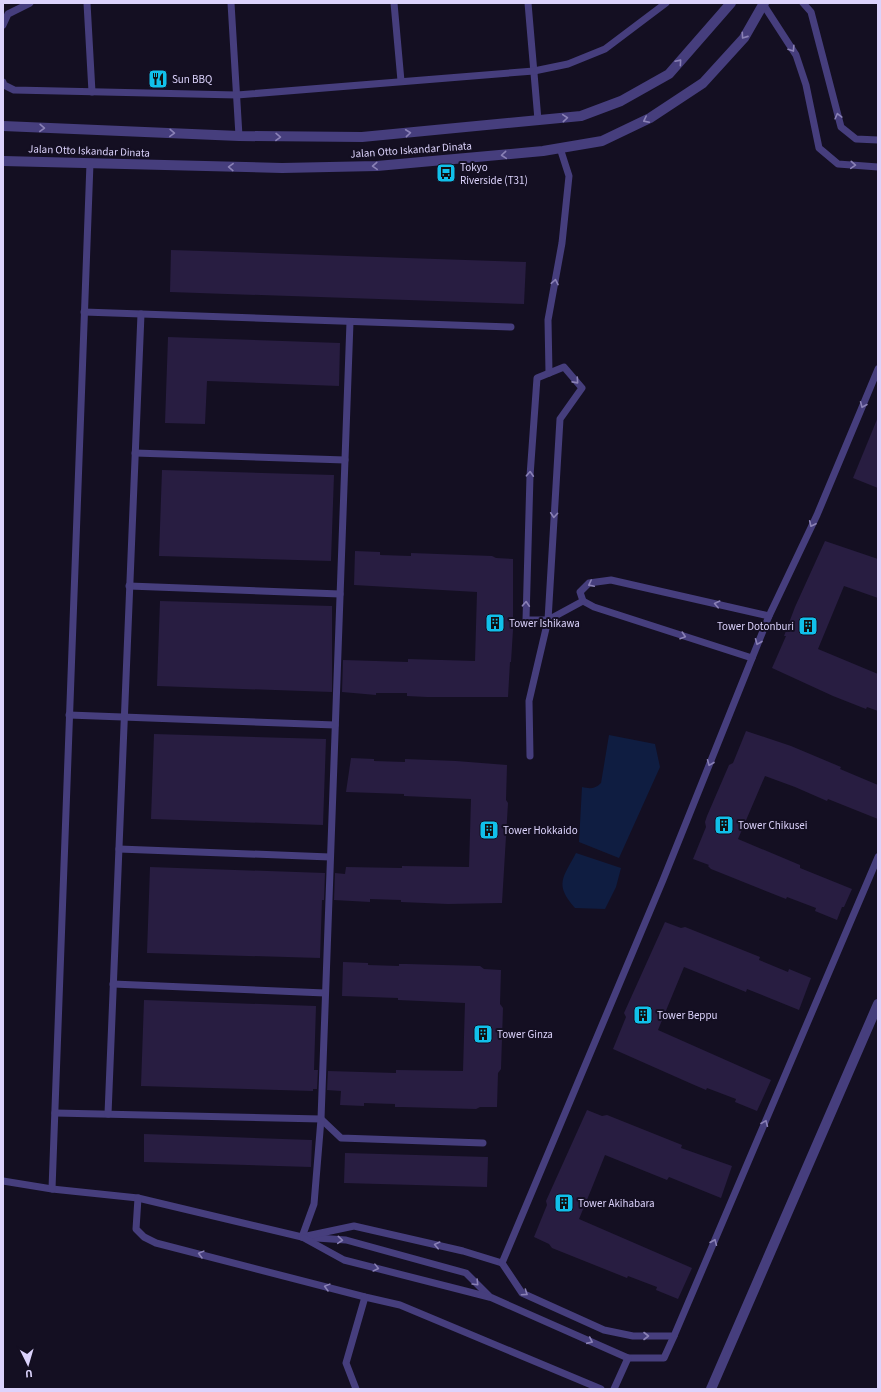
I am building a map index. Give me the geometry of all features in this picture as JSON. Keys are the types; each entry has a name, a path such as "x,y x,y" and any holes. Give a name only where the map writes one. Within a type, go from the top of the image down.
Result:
{"street":[{"name":"Jalan Otto Iskandar Dinata","path":"3,126 239,136 362,138 581,116 621,101 669,74 731,3"},
{"name":"Jalan Otto Iskandar Dinata","path":"3,160 282,168 377,166 560,148 602,141 650,118 703,83 744,38 763,3"},
{"path":"711,1389 878,1004"}],"lane":[{"path":"3,25 8,14 30,3"},
{"path":"87,3 92,92"},
{"path":"231,3 239,136"},
{"path":"394,3 401,81"},
{"path":"528,3 538,120"},
{"path":"3,82 4,85 14,90 237,95 401,81 534,72 568,64 605,49 666,3"},
{"path":"763,3 796,56 806,85 818,148 838,164 878,167"},
{"path":"803,3 811,12 840,127 856,139 878,140"},
{"path":"549,373 548,320 562,244 569,176 560,148"},
{"path":"52,1189 90,163"},
{"path":"84,312 510,327"},
{"path":"108,1114 141,314"},
{"path":"302,1237 314,1204 321,1119 350,322"},
{"path":"530,756 529,701 548,620 560,419 582,388 564,367 537,378 530,476 526,620 548,620 583,601"},
{"path":"502,1263 663,880 769,616 817,515 878,369"},
{"path":"135,453 345,460"},
{"path":"752,658 594,607 583,601 580,592 589,583 611,580 769,616"},
{"path":"130,586 340,594"},
{"path":"69,715 335,725"},
{"path":"119,849 330,857"},
{"path":"302,1237 344,1260 490,1297 628,1358 664,1358 878,857"},
{"path":"113,984 325,993"},
{"path":"54,1113 321,1119 341,1138 483,1143"},
{"path":"3,1181 52,1189 138,1198 302,1237 346,1240 466,1272 490,1297"},
{"path":"138,1198 136,1229 144,1237 156,1243 400,1305 601,1389"},
{"path":"302,1237 354,1226 463,1251 502,1263 522,1293 604,1330 633,1336 674,1336"},
{"path":"356,1389 346,1363 364,1297"},
{"path":"614,1389 628,1358"}],"water":[{"path":"609,735 655,744 660,767 619,858 579,842 582,787 592,788 601,783"},
{"path":"576,853 621,868 616,887 605,909 575,908 564,893 564,875"}],"building":[{"path":"171,250 526,262 524,304 170,292"},
{"path":"168,337 340,343 339,386 207,381 205,424 165,423"},
{"path":"878,417 878,488 853,478"},
{"path":"162,470 334,475 331,561 159,556"},
{"name":"Tower Dotonburi","path":"825,541 878,559 878,598 844,586 818,649 878,674 878,711 867,707 866,709 833,696 772,668 786,636 784,636 795,607"},
{"name":"Tower Ishikawa","path":"355,551 380,552 380,555 411,556 411,553 492,556 496,558 513,559 513,630 508,697 427,697 407,696 407,693 376,693 376,695 342,692 343,660 408,662 408,659 475,661 477,592 354,585"},
{"path":"160,601 332,606 332,692 157,686"},
{"name":"Tower Chikusei","path":"746,731 791,746 841,767 840,769 878,785 878,819 828,799 827,801 765,776 738,839 800,865 800,868 852,889 837,920 815,911 816,908 787,897 786,899 711,869 708,866 709,865 693,859 706,827 705,822 707,816 729,765 733,763"},
{"path":"154,734 326,739 323,825 151,819"},
{"name":"Tower Hokkaido","path":"351,758 374,759 374,761 405,762 405,759 507,765 506,800 508,803 502,903 448,904 401,902 401,900 370,899 370,902 334,900 335,873 345,874 346,867 469,867 471,799 404,796 404,794 346,792"},
{"path":"150,867 325,873 324,900 322,900 320,958 147,953"},
{"name":"Tower Beppu","path":"665,922 681,928 685,927 760,957 759,960 788,972 789,969 811,978 799,1010 747,989 746,992 684,967 658,1030 771,1080 757,1111 735,1102 736,1099 707,1088 706,1090 613,1049 626,1017 624,1013"},
{"name":"Tower Ginza","path":"343,962 368,963 368,965 399,966 399,964 407,964 480,966 484,969 501,970 500,1004 503,1008 501,1069 498,1073 497,1107 480,1107 476,1109 395,1107 395,1104 364,1103 364,1106 340,1105 341,1091 327,1090 328,1071 396,1073 396,1070 463,1071 465,1003 342,996"},
{"path":"144,1000 316,1006 314,1070 318,1070 317,1089 313,1089 313,1091 141,1086"},
{"name":"Tower Akihabara","path":"587,1110 602,1116 607,1115 682,1145 681,1148 732,1166 721,1198 669,1177 667,1180 605,1155 579,1219 692,1268 678,1299 656,1290 657,1287 628,1276 627,1278 552,1248 549,1244 534,1237 547,1205 546,1201"},
{"path":"144,1134 312,1140 311,1167 144,1162"},
{"path":"345,1153 488,1157 487,1187 344,1183"}],"place":[{"name":"Sun BBQ","path":"158,79"},
{"name":"Tokyo Riverside (T31)","path":"446,173"},
{"name":"Tower Ishikawa","path":"495,623"},
{"name":"Tower Dotonburi","path":"808,626"},
{"name":"Tower Chikusei","path":"724,825"},
{"name":"Tower Hokkaido","path":"489,830"},
{"name":"Tower Beppu","path":"643,1015"},
{"name":"Tower Ginza","path":"483,1034"},
{"name":"Tower Akihabara","path":"564,1203"}]}
